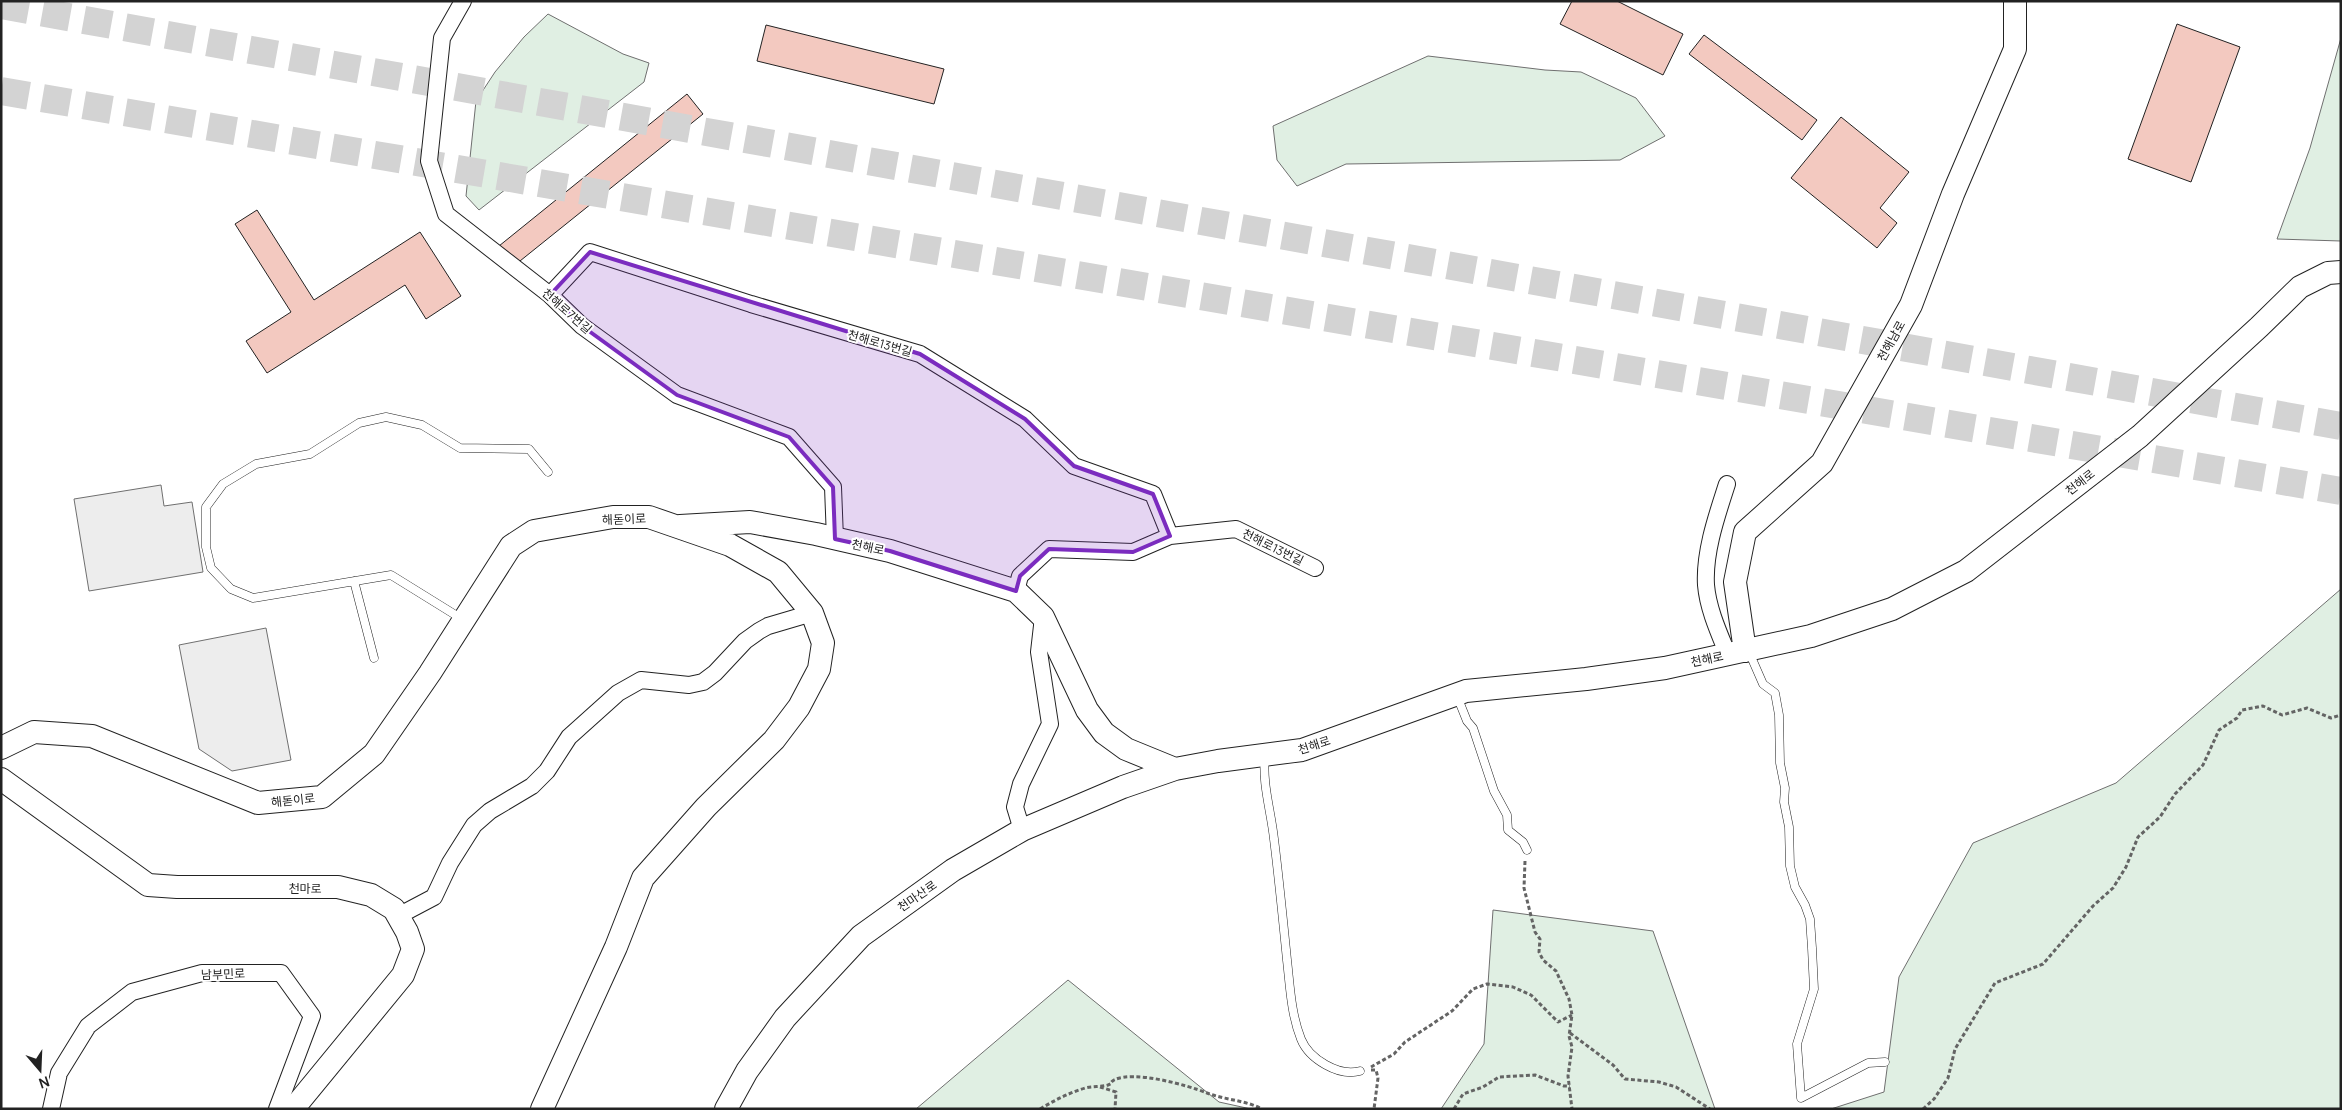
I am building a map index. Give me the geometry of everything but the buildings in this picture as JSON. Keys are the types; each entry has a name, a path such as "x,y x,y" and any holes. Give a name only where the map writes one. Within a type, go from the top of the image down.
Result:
{"street":[{"name":"천해로7번길","path":"463,1 442,38 429,161 446,214 550,295 582,326 677,395 789,437 833,487 835,539"},
{"name":"천해남로","path":"1740,652 1735,582 1745,532 1822,463 1911,305 1953,194 2015,49 2015,1"},
{"name":"천해로13번길","path":"550,295 590,252 751,304 920,354 1025,419 1074,466 1153,494 1170,536"},
{"name":"천해로","path":"680,526 750,522 890,551 1016,590 1043,617 1087,710 1104,733 1126,749 1175,769 1302,750 1466,690 1635,672 1811,636 1892,609 1966,571 2140,436 2260,327 2300,287 2328,273 2341,272"},
{"path":"1727,484 1716,524 1706,576 1708,598 1740,652"},
{"name":"해돋이로","path":"1,748 34,732 92,736 258,803 322,797 374,754 511,546 534,531 613,516 649,517 680,526 730,545 778,572 812,612 822,643 819,669 799,707 774,740 706,807 643,878 616,947 542,1109"},
{"name":"천해로13번길","path":"1016,590 1020,576 1049,549 1133,552 1170,536 1236,528 1316,568"},
{"path":"398,916 434,897 450,863 474,825 490,811 532,786 547,771 569,737 618,693 641,680 689,685 703,682 745,641 759,631 768,626 812,612"},
{"path":"1022,830 1015,807 1021,784 1050,724 1039,652 1043,617"},
{"name":"천마산로","path":"726,1109 747,1072 785,1018 860,936 953,870 1022,830 1123,787 1175,769"},
{"name":"천마로","path":"1,779 148,885 177,887 338,888 371,895 394,909 407,932 412,949 403,975 293,1109"},
{"name":"남부민로","path":"51,1109 59,1073 88,1026 132,992 202,973 281,973 312,1016 277,1109"}],"lane":[{"path":"464,620 392,575 253,598 231,589 211,568 206,547 206,507 223,484 256,464 310,454 359,423 386,417 422,425 460,448 529,449 548,472"},
{"path":"354,581 374,658"},
{"path":"1740,652 1762,684 1775,693 1779,715 1780,763 1785,788 1784,802 1789,827 1790,866 1795,887 1810,919 1814,989 1797,1044 1801,1098 1868,1063 1885,1062"},
{"path":"1456,694 1467,721 1473,728 1494,791 1507,815 1508,830 1523,842 1527,850"},
{"path":"1265,755 1264,783 1274,838 1290,988 1301,1039 1309,1053 1334,1068 1352,1073 1360,1070"}],"path":[{"path":"1923,1109 1934,1099 1948,1078 1955,1050 1995,983 2043,964 2093,906 2113,888 2126,867 2138,837 2160,817 2175,794 2203,765 2219,730 2237,718 2242,710 2263,706 2282,715 2307,708 2331,718 2341,715"},
{"path":"1527,850 1524,888 1535,932 1540,939 1539,952 1543,960 1556,971 1569,999 1572,1015 1569,1033 1572,1047 1568,1076 1572,1109"},
{"path":"1360,1070 1377,1064 1394,1054 1405,1042 1452,1011 1473,989 1487,984 1514,987 1530,995 1558,1022 1572,1015"},
{"path":"1569,1033 1613,1065 1625,1079 1659,1082 1676,1087 1710,1109"},
{"path":"1360,1070 1376,1070 1378,1078 1374,1109"},
{"path":"1454,1109 1463,1094 1483,1087 1499,1077 1535,1075 1564,1086 1570,1086"},
{"path":"1040,1109 1060,1097 1110,1084 1114,1080 1134,1078 1169,1080 1196,1087 1207,1093 1253,1104 1262,1109"},
{"path":"1097,1086 1116,1092 1115,1109"}],"highlighted area":[{"path":"590,252 920,354 1025,419 1074,466 1153,494 1170,536 1133,552 1049,549 1020,576 1016,591 890,551 835,539 833,487 789,437 677,395 582,326 550,295"}],"green space":[{"path":"548,14 623,54 649,63 644,82 479,210 466,196 476,101 495,72 524,37"},
{"path":"2341,38 2341,241 2277,239 2310,148"},
{"path":"1428,56 1545,70 1581,72 1636,98 1665,136 1620,160 1346,164 1297,186 1277,160 1273,126"},
{"path":"2341,589 2341,1109 1831,1109 1884,1092 1899,977 1973,843 2116,783"},
{"path":"1493,910 1653,931 1715,1109 1441,1109 1484,1044"},
{"path":"1068,980 1219,1102 1251,1109 916,1109"}],"shaded area":[{"path":"161,485 164,506 192,502 203,572 89,591 74,499"},
{"path":"266,628 291,760 232,771 199,749 179,645"}],"tunnel":[{"path":"1,5 2341,426"},
{"path":"1,91 2341,491"}]}
